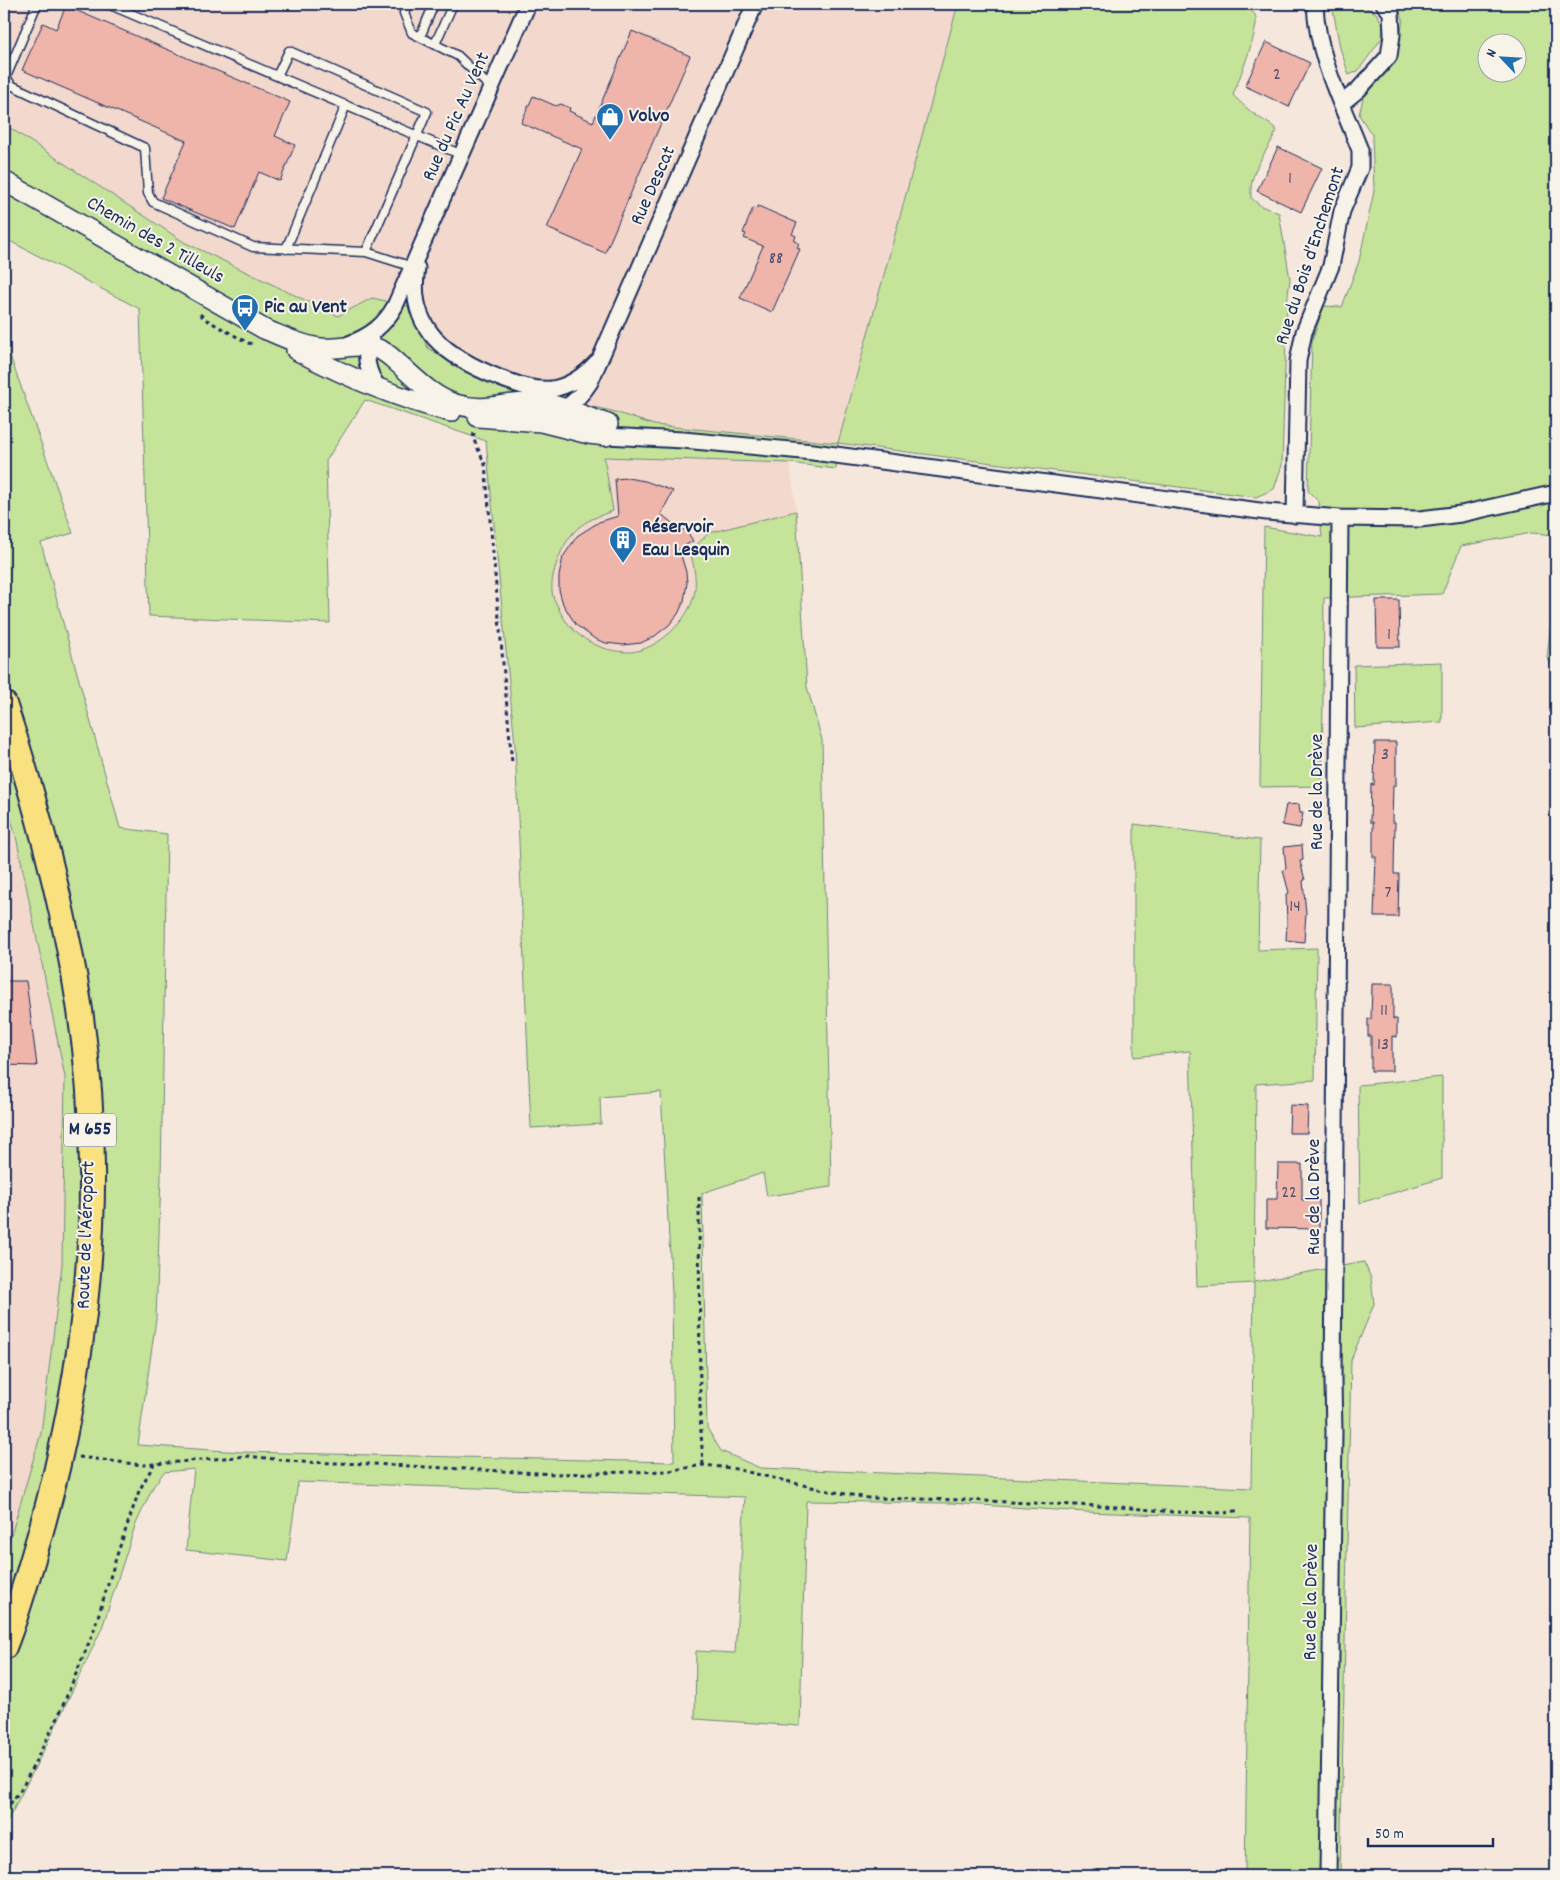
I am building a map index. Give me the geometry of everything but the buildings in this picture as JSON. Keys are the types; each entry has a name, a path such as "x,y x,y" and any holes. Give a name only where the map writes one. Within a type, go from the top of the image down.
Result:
{"main road":[{"name":"Route de l'Aéroport","path":"4,704 35,805 52,874 79,1004 87,1066 90,1132 90,1243 79,1359 60,1455 46,1513 13,1624 4,1647"},
{"name":"Route de l'Aéroport","path":"4,1625 32,1561"}],"street":[{"name":"Rue du Pic Au Vent","path":"367,347 369,339 392,312 528,4"},
{"name":"Rue Descat","path":"530,421 540,420 565,408 587,388 756,4"},
{"name":"Rue du Bois d’Enchemont","path":"1295,515 1298,361 1300,348 1309,319 1331,266 1342,211 1360,168 1360,150 1330,77 1321,46 1316,4"},
{"path":"1342,103 1358,90 1389,56 1392,35 1391,12 1384,4"},
{"name":"Chemin des 2 Tilleuls","path":"4,181 264,329 312,347 367,347"},
{"name":"Rue du Pic Au Vent","path":"422,247 415,279 416,297 418,312 428,330 440,344 461,360 504,379"},
{"path":"264,329 297,350 340,372 378,388 448,411 476,417 541,422 589,434 607,430 683,440 832,454 1295,515 1340,518 1439,518 1556,493"},
{"name":"Rue du Pic Au Vent","path":"343,347 377,330"},
{"path":"378,388 369,371 366,355 367,347 378,349 386,354 428,390 454,404 483,409 536,403 565,408 607,430"},
{"name":"Rue Descat","path":"504,379 529,387 551,389 570,383 581,376 602,357"},
{"name":"Rue de la Drève","path":"1328,1876 1334,1432 1340,518"}],"lane":[{"path":"38,4 6,77 11,85 145,148 148,193 153,202 253,248 366,252 413,267"},
{"path":"108,4 462,155"},
{"path":"408,4 404,13 412,33 458,56 491,88"},
{"path":"420,37 434,4"},
{"path":"435,44 453,4"},
{"path":"278,76 289,51 427,112 366,252"},
{"path":"286,249 346,105"}],"path":[{"path":"476,417 473,438 485,464 512,764"},
{"path":"699,1197 700,1414 703,1466"},
{"path":"60,1455 143,1465 248,1456 300,1462 556,1474 668,1471 703,1466 732,1468 824,1490 868,1498 1120,1506 1173,1512 1225,1513 1240,1510"},
{"path":"4,1809 7,1808 22,1788 58,1717 93,1633 139,1491 154,1464"}],"shaded area":[{"path":"4,4 958,4 838,443 654,425 612,411 517,391 469,373 428,348 407,306 372,298 338,316 184,242 4,124"},
{"path":"604,456 790,463 796,511 710,533 690,551 695,574 693,600 680,622 666,638 646,648 626,652 594,645 575,633 560,613 552,592 553,572 571,534 592,518 613,511"},
{"path":"4,796 16,836 65,1077 62,1265 41,1433 4,1559"}],"green space":[{"path":"958,4 1243,4 1251,10 1256,18 1256,25 1248,56 1233,95 1277,130 1255,170 1251,198 1261,206 1279,213 1290,279 1287,304 1282,465 1274,489 1256,497 838,443"},
{"path":"1332,4 1361,5 1376,13 1383,24 1382,38 1358,71 1349,75 1340,48"},
{"path":"1397,4 1556,4 1556,535 1532,533 1461,546 1442,594 1324,598 1322,786 1260,787 1264,527 1322,537 1319,502 1308,491 1312,341 1324,306 1342,307 1359,261 1374,191 1372,135 1359,115 1363,98 1388,71 1398,48 1403,20"},
{"path":"4,124 184,242 338,316 372,298 408,306 428,348 469,373 517,391 612,411 654,425 838,443 836,469 790,463 604,457 613,511 585,523 572,534 562,551 552,580 552,593 562,615 568,624 584,639 614,651 625,652 646,648 656,643 675,628 689,609 695,587 690,551 709,533 796,511 807,687 822,740 831,1187 767,1196 763,1173 702,1193 707,1428 721,1451 760,1468 1251,1488 1254,1283 1197,1286 1190,1051 1134,1057 1134,824 1260,840 1258,950 1317,948 1315,1080 1256,1084 1254,1282 1364,1262 1371,1278 1374,1304 1351,1360 1340,1876 1245,1876 1250,1518 1086,1512 951,1503 806,1501 800,1726 695,1719 696,1651 735,1653 745,1497 298,1482 287,1561 186,1550 194,1469 164,1472 153,1487 135,1526 102,1628 46,1746 4,1828 4,1559 41,1433 62,1265 65,1077 16,836 4,796 4,339 73,533 41,543 120,828 167,834 161,1177 156,1319 138,1445 241,1452 674,1462 674,1460 672,1293 661,1092 600,1097 601,1124 531,1128 515,745 486,441 365,400 326,461 330,623 149,616 140,309 4,238"},
{"path":"1556,577 1556,670 1547,658"},
{"path":"1442,662 1442,722 1355,728 1354,665"},
{"path":"1442,1077 1442,1178 1360,1203 1358,1085"}],"place":[{"name":"Volvo","path":"610,141"},
{"name":"Pic au Vent","path":"245,332"},
{"name":"Réservoir Eau Lesquin","path":"623,564"}]}
